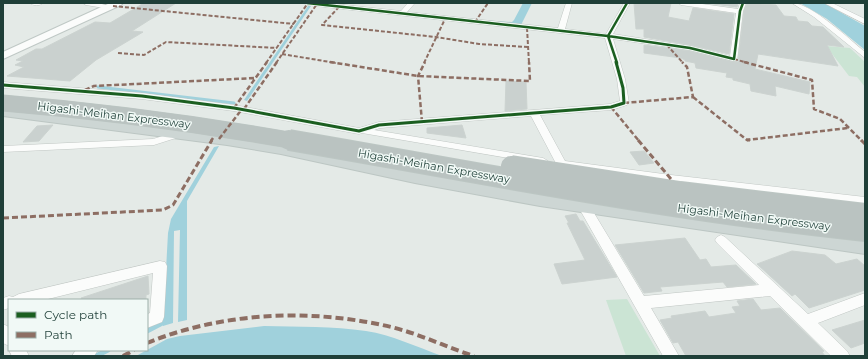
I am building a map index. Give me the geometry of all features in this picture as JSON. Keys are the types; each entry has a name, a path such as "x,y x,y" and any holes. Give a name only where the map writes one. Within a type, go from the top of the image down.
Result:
{"highway":[{"name":"Higashi-Meihan Expressway","path":"3,93 72,98 204,114 600,181 740,200 865,214"},
{"name":"Higashi-Meihan Expressway","path":"3,103 113,114 216,127 600,196 692,210 865,231"}],"main road":[{"path":"3,56 114,5"},
{"path":"3,111 112,124 281,149 415,177 584,206 865,246"}],"street":[{"path":"33,3 40,3"},
{"path":"86,3 114,5"},
{"path":"312,3 608,36 690,48 734,59 740,11 743,3"},
{"path":"402,14 412,3"},
{"path":"561,30 569,3"},
{"path":"359,130 379,126 611,107 624,103 623,89 608,36 627,3"},
{"path":"681,3 740,11"},
{"path":"795,3 816,16 865,56"},
{"path":"827,3 865,22"},
{"path":"853,16 865,16"},
{"path":"3,85 142,96 227,107 561,164 671,179 865,201"},
{"path":"534,113 584,206 671,356"},
{"path":"3,149 154,142 179,134"},
{"path":"721,240 771,290 842,356"},
{"path":"22,299 160,266 157,317 148,321"},
{"path":"639,303 771,290"},
{"path":"805,322 865,299"}],"green space":[{"path":"826,46 850,48 865,62 865,87 857,77 849,76"},
{"path":"627,299 660,356 626,356 606,300"}],"water":[{"path":"310,3 313,3 247,101 244,100"},
{"path":"523,3 532,3 521,25 480,20 512,22"},
{"path":"800,3 824,3 865,26 865,50 827,19"},
{"path":"219,146 187,201 187,320 178,322 180,230 174,231 173,323 163,326 168,233 171,219 214,147"},
{"path":"264,326 328,327 354,329 376,333 395,338 442,356 136,356 148,351 148,349 167,339 180,336"}],"building":[{"path":"144,3 176,3 132,31 143,32 96,60 70,81 7,76 24,67 15,65 23,61 16,60 36,49 42,49 95,22 110,23"},
{"path":"634,3 671,3 668,17 689,21 693,8 734,14 729,54 644,37 644,29 636,29"},
{"path":"706,3 738,3 737,7"},
{"path":"747,3 776,5 784,16 796,17 798,21 808,22 812,26 823,27 844,47 827,45 838,66 758,54 755,69 810,82 809,94 775,86 776,96 751,91 750,84 726,77 727,73 696,68 695,63 685,61 681,58 644,53 644,45 690,51 738,62 744,11"},
{"path":"506,81 526,82 527,109 505,111"},
{"path":"53,125 39,141 23,142 37,126"},
{"path":"462,125 466,138 427,133 427,128"},
{"path":"644,151 654,163 639,165 630,152"},
{"path":"576,214 580,221 583,221 617,277 562,284 554,264 585,260 565,216"},
{"path":"685,238 700,260 706,259 711,267 736,265 756,284 727,287 723,282 660,287 662,291 644,293 615,245"},
{"path":"792,251 825,255 836,264 857,259 865,266 865,290 809,308 795,294 792,296 757,264"},
{"path":"148,276 149,294 146,295 146,299 81,298"},
{"path":"753,299 761,310 780,308 824,351 822,352 825,356 686,356 678,342 673,343 660,320 672,318 671,316 705,311 709,317 736,313 732,307 740,306 737,301"},
{"path":"865,320 865,343 851,348 832,330"}],"waterway":[{"path":"98,87 234,103"},
{"path":"148,330 168,320"},
{"path":"96,356 106,351"}],"marked path":[{"path":"234,108 308,3"},
{"path":"475,22 488,3"},
{"path":"244,109 317,4"},
{"path":"113,6 294,24"},
{"path":"339,7 322,25 436,37 479,44 528,47"},
{"path":"422,122 418,76 445,19"},
{"path":"282,54 418,76 530,81 527,28"},
{"path":"118,53 144,55 166,42 277,48"},
{"path":"624,103 693,97 687,67 667,45"},
{"path":"734,59 812,80 814,109 840,119 865,144"},
{"path":"85,90 94,86 255,78"},
{"path":"693,97 747,140 848,128"},
{"path":"611,107 671,179"},
{"path":"219,139 242,109"},
{"path":"3,218 163,210 173,205 213,138"},
{"path":"148,343 173,332 203,324 234,319 300,316 332,318 391,327 412,333 474,356"},
{"path":"123,356 132,351"}],"cycle path":[{"path":"307,3 608,36 690,48 734,59 740,11 743,3"},
{"path":"3,85 142,96 234,108 359,131 379,125 611,107 624,103 624,96 616,60 608,36 627,3"}]}
